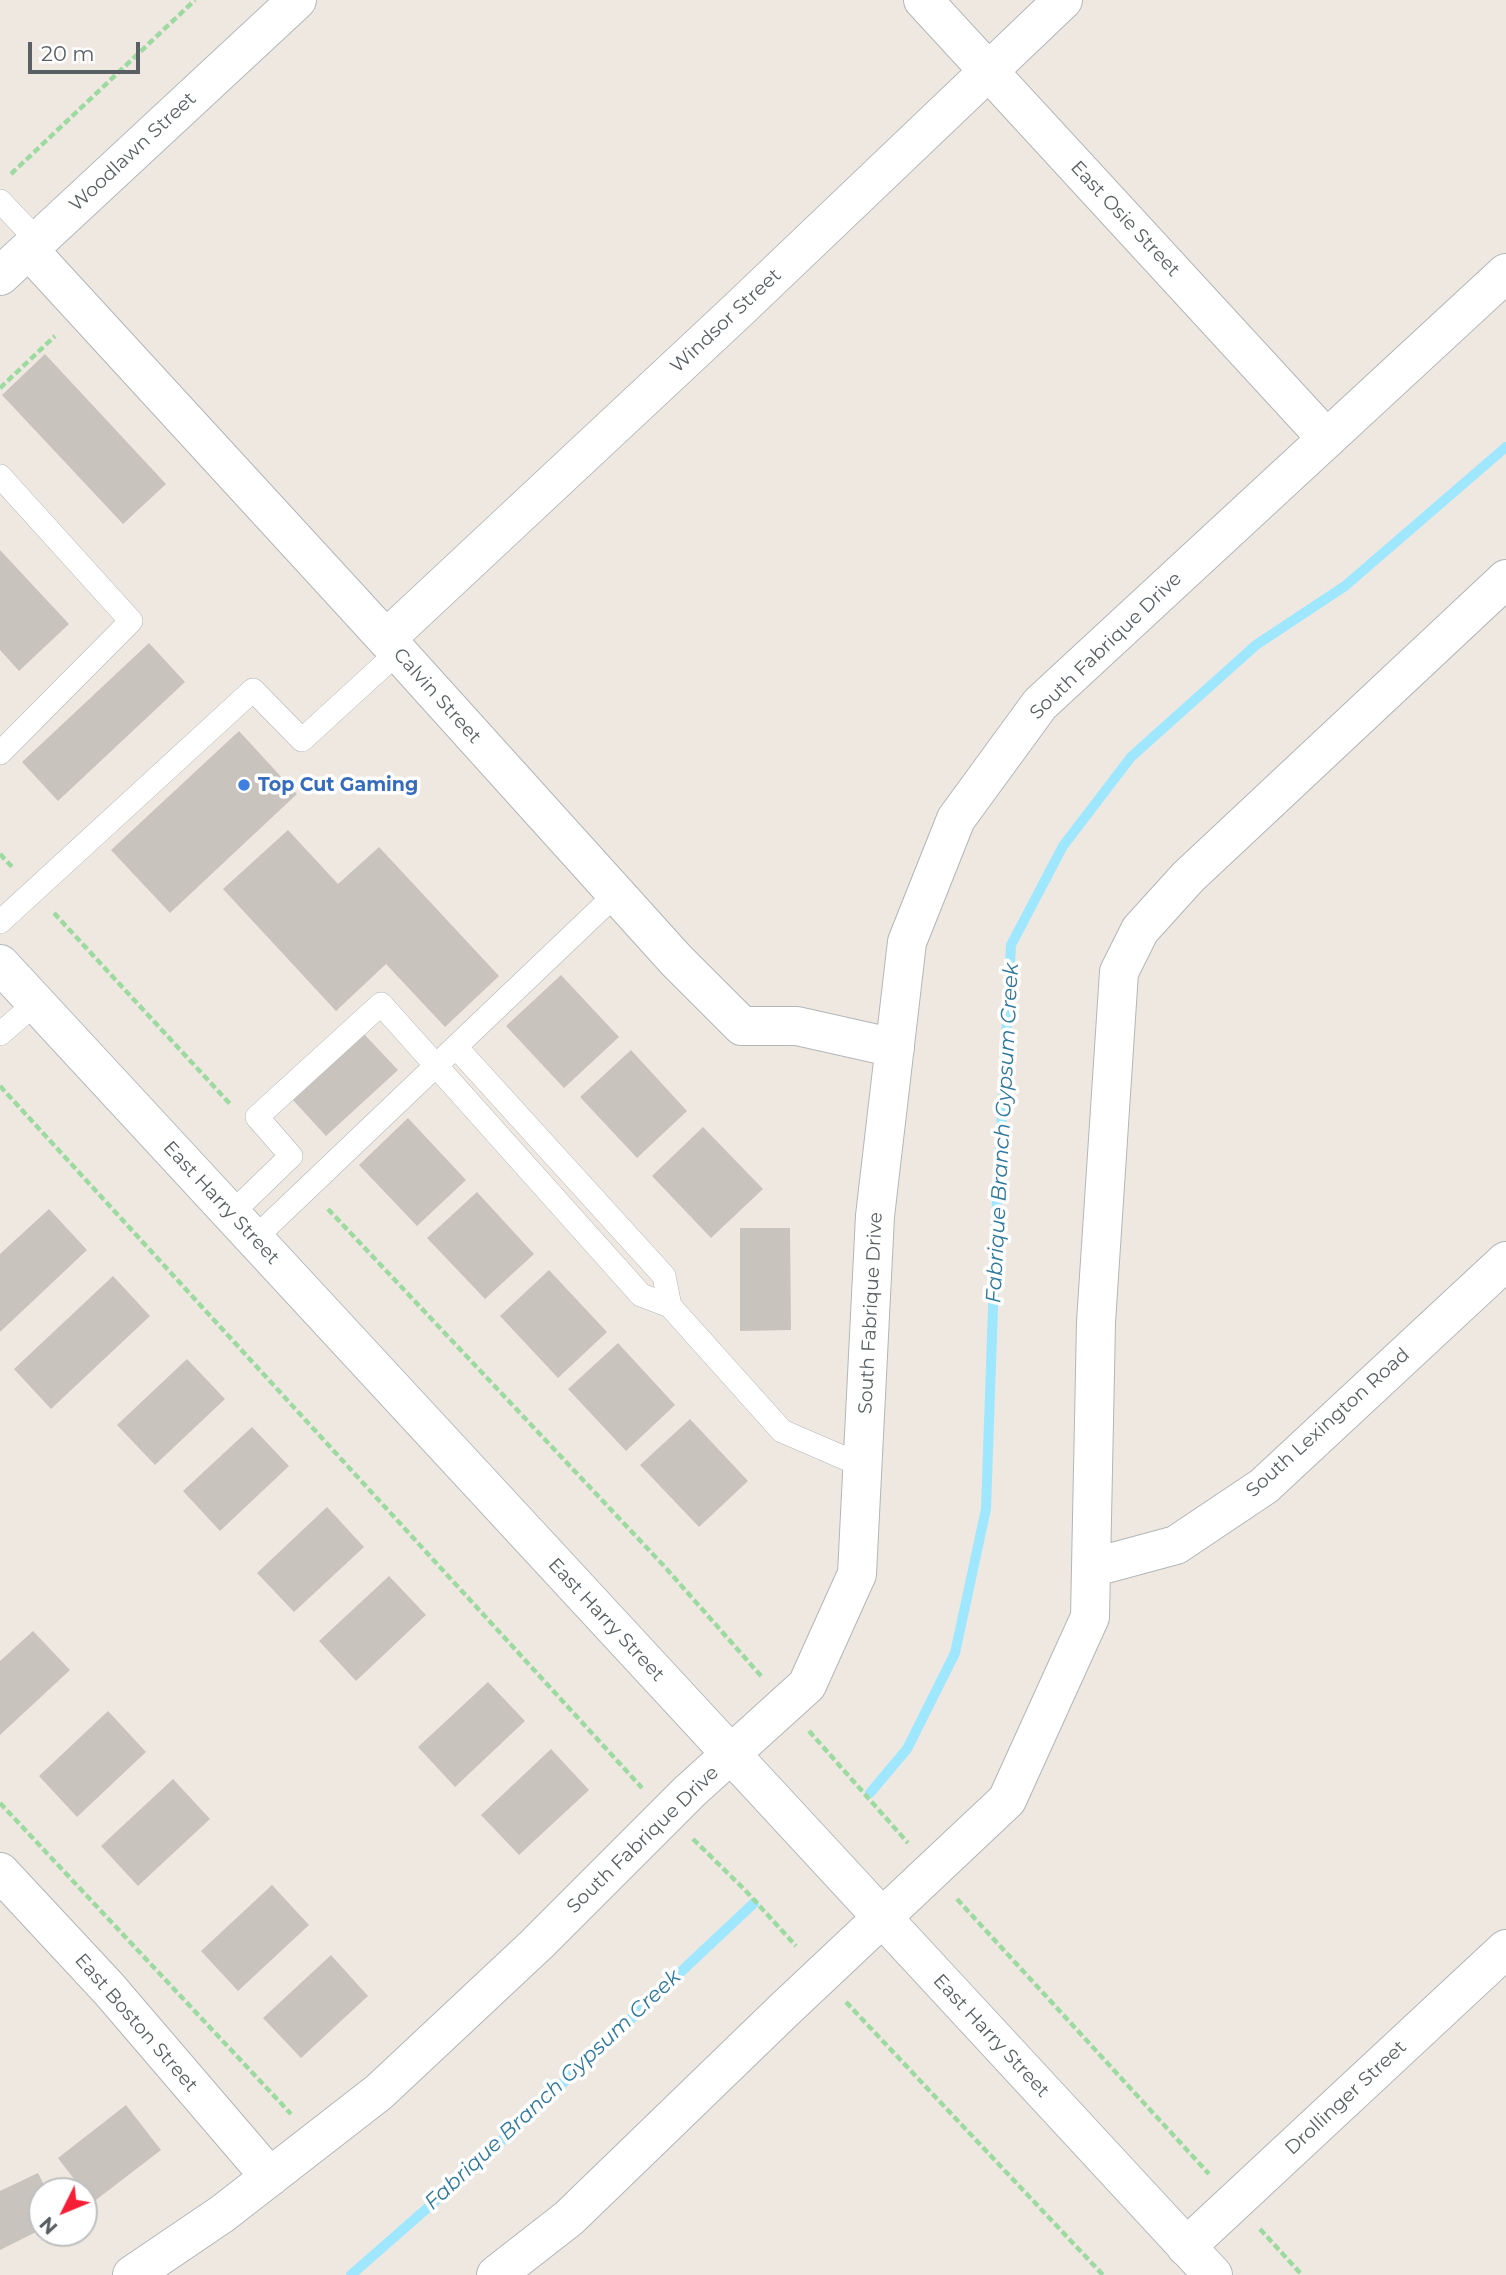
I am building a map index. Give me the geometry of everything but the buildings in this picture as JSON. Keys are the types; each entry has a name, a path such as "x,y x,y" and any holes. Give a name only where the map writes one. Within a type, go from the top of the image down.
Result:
{"street":[{"name":"Woodlawn Street","path":"0,276 297,0"},
{"name":"East Osie Street","path":"923,0 1327,439"},
{"name":"Windsor Street","path":"392,645 1062,0"},
{"name":"Calvin Street","path":"33,245 616,894 676,960 742,1026 797,1026 895,1048"},
{"name":"South Fabrique Drive","path":"132,2275 222,2214 379,2092 537,1944 650,1806 730,1755 807,1685 857,1574 876,1216 907,942 956,819 1040,704 1506,273"},
{"path":"496,2275 569,2218 1007,1800 1090,1617 1096,1322 1119,972 1140,930 1188,877 1506,579"},
{"name":"East Harry Street","path":"0,964 1213,2275"},
{"name":"South Lexington Road","path":"1091,1568 1176,1545 1264,1486 1506,1261"},
{"name":"East Boston Street","path":"0,1872 109,1989 270,2177"},
{"name":"Drollinger Street","path":"1186,2247 1506,1949"}],"lane":[{"path":"0,201 33,245"},
{"path":"0,476 131,621 0,753"},
{"path":"0,922 253,690 302,740 392,645"},
{"path":"243,1226 308,1188 616,894"},
{"path":"0,1034 36,1003"},
{"path":"243,1226 291,1156 257,1117 381,1004 640,1295 670,1306 782,1431 863,1466"},
{"path":"456,1047 664,1276 670,1306"},
{"path":"534,1176 555,1157"}],"path":[{"path":"10,175 195,0"},
{"path":"0,388 55,336"},
{"path":"0,854 240,1115"},
{"path":"0,1086 644,1789 650,1806 746,1890 862,2021 1102,2275"},
{"path":"308,1188 664,1566 933,1871 1302,2275"},
{"path":"0,1803 295,2118"}],"waterway":[{"name":"Fabrique Branch Gypsum Creek","path":"870,1793 907,1749 955,1653 986,1509 996,1221 1011,945 1063,846 1131,757 1256,645 1345,586 1506,447"},
{"name":"Fabrique Branch Gypsum Creek","path":"351,2275 465,2175 754,1903"}],"place":[{"name":"Top Cut Gaming","path":"244,785"}]}
